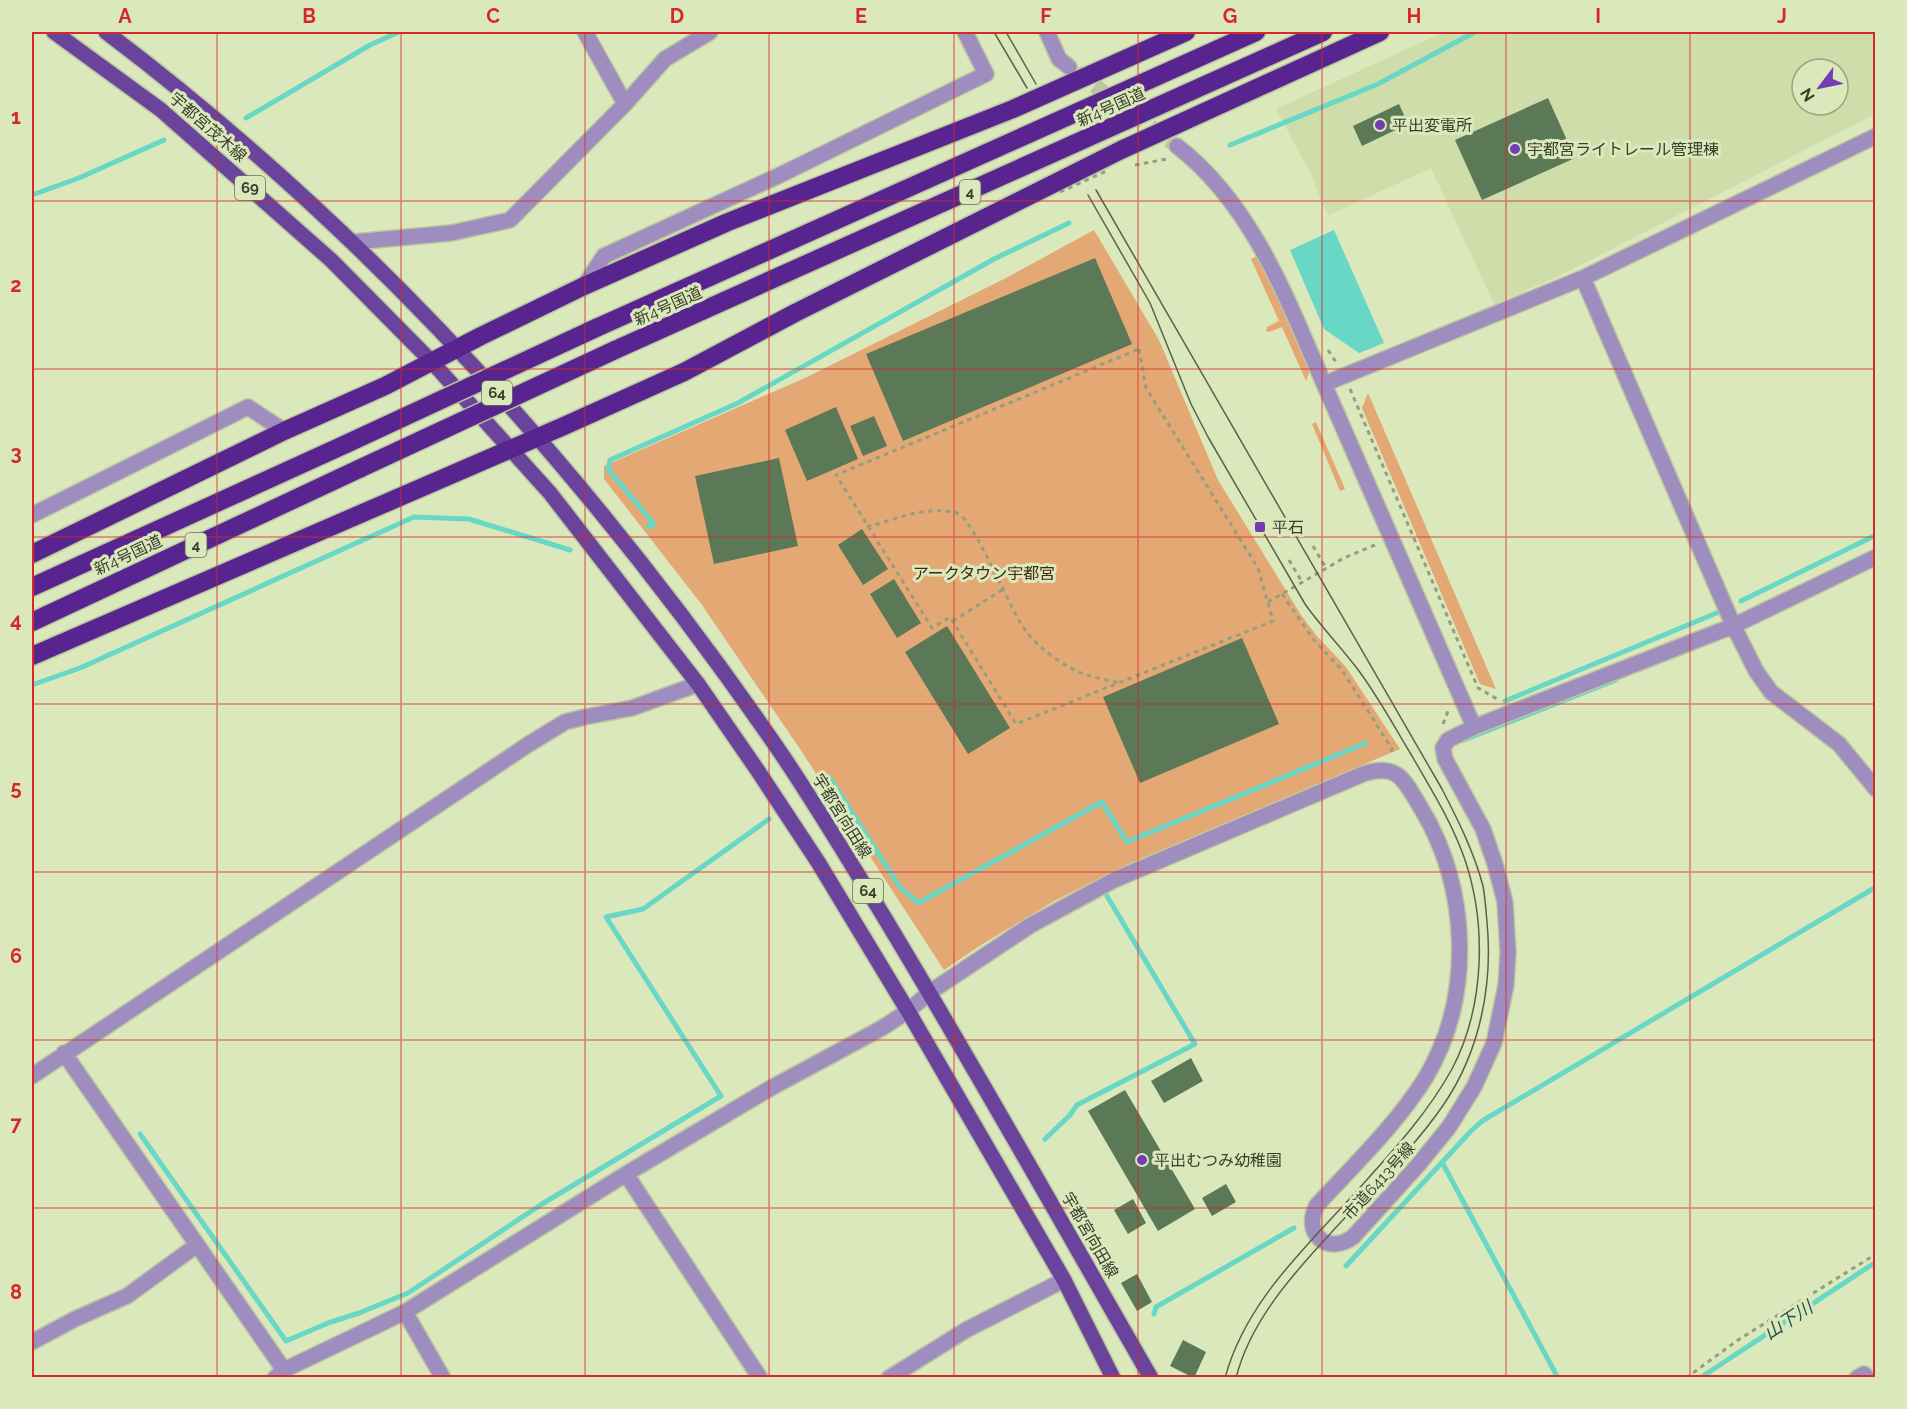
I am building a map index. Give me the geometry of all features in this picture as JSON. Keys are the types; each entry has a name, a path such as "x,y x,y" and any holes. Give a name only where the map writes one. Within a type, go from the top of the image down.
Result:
{"highway":[{"path":"32,554 284,431 385,386 584,286 728,222 1013,109 1186,32"},
{"name":"新4号国道","path":"32,587 596,328 1256,32"},
{"name":"新4号国道","path":"32,622 615,350 1323,32"},
{"path":"32,656 684,372 805,308 1121,150 1380,32"}],"main road":[{"name":"宇都宮茂木線","path":"54,32 161,110 331,260 432,362"},
{"name":"宇都宮茂木線","path":"106,32 176,85 237,136 354,242 457,348"},
{"name":"宇都宮向田線","path":"457,348 571,476 649,572 729,679 778,750 930,992 1151,1377"},
{"name":"64","path":"432,362 550,493 698,684 735,736 806,844 908,1011 1064,1280 1113,1377"}],"street":[{"path":"585,32 625,104"},
{"path":"354,242 452,232 510,220 625,104 665,59 710,32"},
{"path":"584,286 604,256 780,175 986,74 965,32"},
{"path":"1047,32 1059,58 1069,67"},
{"path":"1324,384 1583,278 1875,136"},
{"path":"1183,151 1226,194 1273,269 1474,727"},
{"path":"1583,278 1733,627 1756,671 1771,692 1839,744 1875,789"},
{"path":"32,515 248,407 284,431"},
{"path":"1443,748 1448,740 1474,727 1733,627 1875,557"},
{"path":"32,1076 565,722 632,708 698,684"},
{"name":"市道6413号線","path":"1388,769 1407,786 1423,812 1451,880 1459,919 1460,960 1455,1001 1442,1044 1426,1076 1405,1107 1317,1205 1311,1222 1313,1230 1320,1239 1328,1244 1337,1245 1353,1237 1419,1164 1449,1126 1474,1087 1494,1043 1506,985 1508,952 1505,902 1483,829 1445,759 1443,748"},
{"path":"64,1053 197,1245 279,1374 405,1312 626,1174 769,1089 882,1028 908,1011 930,992 1031,925 1114,880 1363,774 1388,769"},
{"path":"626,1174 760,1377"},
{"path":"32,1342 75,1319 128,1296 197,1245"},
{"path":"889,1377 966,1330 1064,1280"},
{"path":"405,1312 443,1377"},
{"path":"1857,1377 1864,1374 1867,1377"}],"path":[{"path":"1132,165 1183,151"},
{"path":"1060,192 1109,170"},
{"path":"1139,349 1146,388 1258,568 1273,621 1016,724 950,617 932,628 867,527 836,475 1139,349"},
{"path":"867,527 932,509 960,514 973,528 1002,590 1028,634 1053,658 1084,674 1120,683"},
{"path":"1268,602 1326,568 1374,545 1379,555"},
{"path":"1313,546 1326,568"},
{"path":"1289,560 1302,582"},
{"path":"952,621 1002,590"},
{"path":"1282,594 1314,640 1342,670 1392,749 1388,769"},
{"path":"1443,748 1438,739 1448,711"},
{"path":"1686,1377 1738,1340 1875,1254"}],"shaded area":[{"path":"1444,32 1875,32 1875,114 1561,275 1494,304 1431,168 1329,215 1321,202 1312,176 1276,109"}],"green space":[{"name":"アークタウン宇都宮","path":"1094,230 1159,340 1218,480 1301,615 1346,667 1400,749 1124,866 1054,901 944,970 802,752 702,605 604,479 604,466 807,377 1004,279"},
{"path":"1259,255 1311,368 1306,381 1282,327 1266,331 1267,327 1279,321 1251,259"},
{"path":"1368,393 1496,689 1480,684 1362,408"},
{"path":"1316,422 1345,489 1340,491 1312,424"}],"water":[{"path":"1334,230 1384,343 1359,353 1324,329 1290,250"}],"building":[{"name":"宇都宮ライトレール管理棟","path":"1548,98 1575,158 1482,200 1455,140"},
{"name":"平出変電所","path":"1399,104 1408,124 1362,146 1353,126"},
{"path":"1095,258 1132,344 903,441 866,354"},
{"path":"836,407 858,459 807,481 785,430"},
{"path":"874,416 887,446 863,456 850,426"},
{"path":"779,458 798,546 714,564 695,476"},
{"path":"862,529 888,569 863,585 838,545"},
{"path":"894,579 921,623 897,638 870,594"},
{"path":"947,626 1010,728 968,754 905,652"},
{"path":"1242,638 1279,724 1140,783 1103,697"},
{"path":"1191,1058 1203,1081 1164,1103 1151,1081"},
{"name":"平出むつみ幼稚園","path":"1125,1090 1195,1209 1158,1231 1088,1111"},
{"path":"1226,1184 1236,1202 1212,1216 1202,1198"},
{"path":"1133,1199 1146,1223 1128,1234 1114,1210"},
{"path":"1137,1274 1152,1302 1137,1311 1121,1283"},
{"path":"1183,1340 1206,1352 1194,1378 1170,1366"}],"waterway":[{"path":"246,118 370,45 399,32"},
{"path":"1230,145 1378,84 1475,32"},
{"path":"32,195 79,178 164,140"},
{"path":"648,527 654,524 608,469 610,460 738,403 994,259 1069,223"},
{"path":"32,685 80,668 414,517 469,519 570,550"},
{"path":"1741,601 1876,535"},
{"path":"1505,701 1719,612"},
{"path":"1464,740 1616,680"},
{"path":"821,785 830,778 899,886 918,903 1102,802 1127,842 1366,743"},
{"path":"140,1134 286,1341 408,1293 542,1204 721,1096 606,917 643,909 769,819"},
{"path":"1346,1266 1482,1121 1876,887"},
{"path":"1045,1139 1077,1105 1195,1044 1104,891 1107,890"},
{"path":"1442,1162 1558,1378"},
{"path":"1154,1314 1156,1307 1294,1228"},
{"name":"山下川","path":"1700,1378 1876,1262"}],"tunnel":[{"path":"1076,72 1177,146"}],"tram line":[{"path":"994,32 1027,88"},
{"path":"1006,32 1036,84"},
{"path":"1096,190 1442,789 1470,849 1483,886 1485,899 1488,946 1486,993 1475,1040 1456,1084 1418,1138 1316,1250 1274,1300 1251,1338 1236,1378"},
{"path":"1088,195 1150,303 1191,404 1208,437 1305,604 1366,681 1440,805 1464,857 1476,909 1479,936 1476,992 1463,1045 1452,1069 1431,1103 1407,1134 1296,1257 1261,1301 1234,1351 1225,1378"}],"place":[{"name":"平出変電所","path":"1380,125"},
{"name":"宇都宮ライトレール管理棟","path":"1515,149"},
{"name":"平石","path":"1260,527"},
{"name":"平出むつみ幼稚園","path":"1142,1160"}]}
